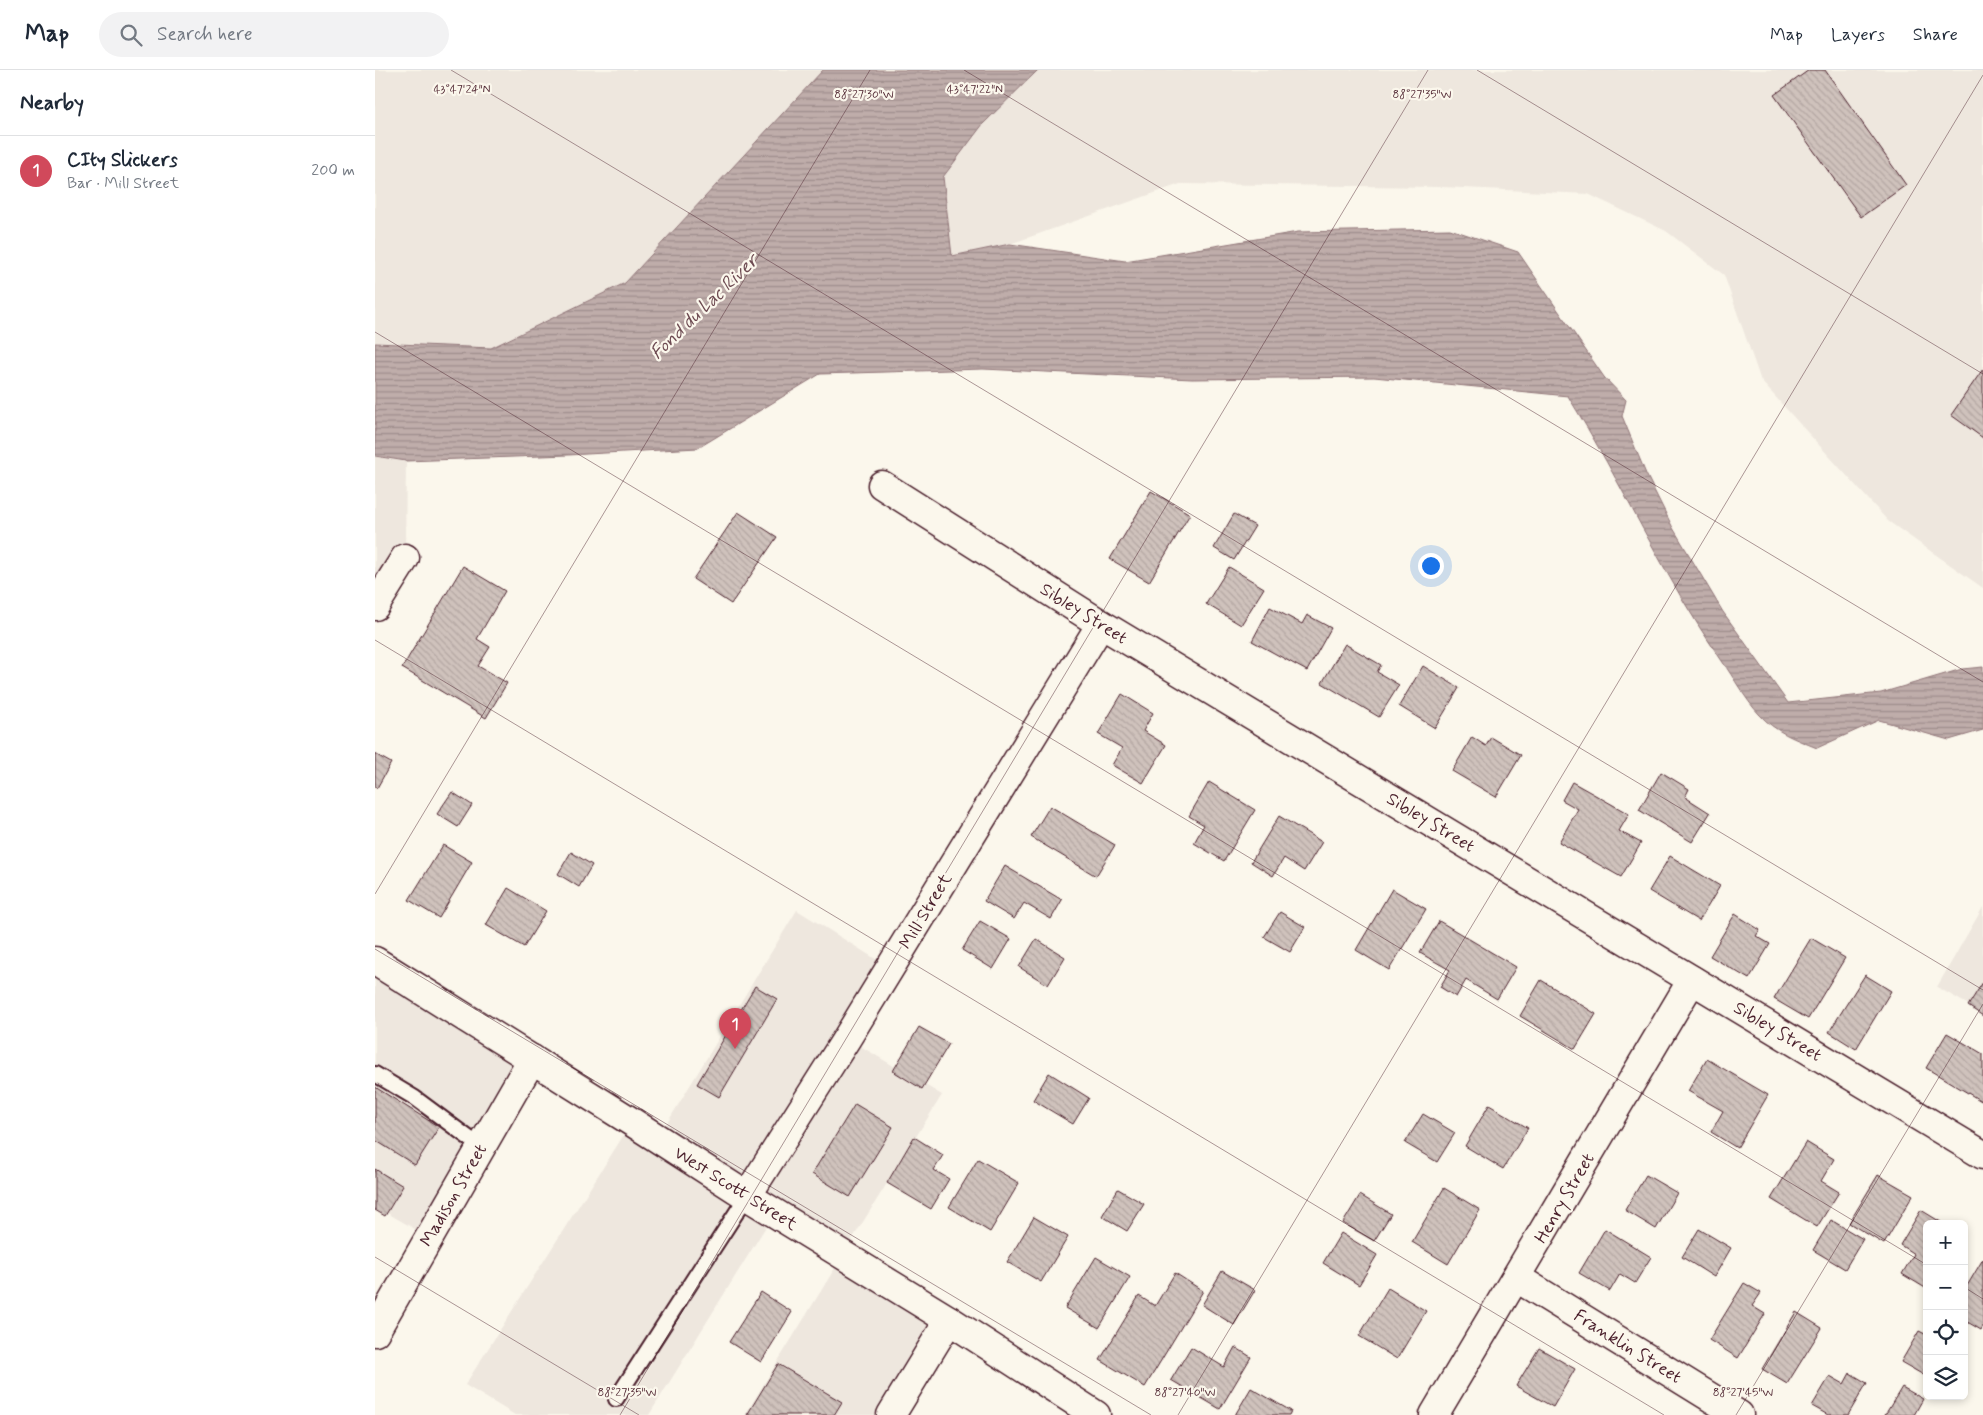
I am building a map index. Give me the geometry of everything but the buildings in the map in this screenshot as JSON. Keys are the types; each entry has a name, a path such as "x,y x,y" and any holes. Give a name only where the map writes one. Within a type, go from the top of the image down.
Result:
{"street":[{"name":"Sibley Street","path":"882,485 1101,624 1983,1155"},
{"path":"375,606 405,558"},
{"name":"Mill Street","path":"747,1196 847,1038 1101,624"},
{"name":"West Scott Street","path":"375,961 747,1196 949,1320 1096,1415"},
{"name":"Henry Street","path":"1434,1415 1517,1278 1692,980"},
{"name":"Madison Street","path":"375,1332 531,1059"},
{"name":"Franklin Street","path":"1517,1278 1739,1415"},
{"path":"891,1415 949,1320"}],"lane":[{"path":"375,1074 415,1098 481,1147"},
{"path":"616,1398 747,1196"}],"shaded area":[{"path":"375,70 823,70 625,283 491,348 375,343"},
{"path":"1038,70 1983,70 1983,588 1888,521 1761,381 1724,275 1666,231 1588,194 1442,187 1180,184 1010,244 951,256 943,177 983,124"},
{"path":"375,456 406,461 405,558 375,606"},
{"path":"1983,907 1983,1013 1937,987"},
{"path":"797,910 890,968 847,1038 942,1095 843,1254 949,1320 891,1415 745,1415 843,1255 775,1212 649,1415 515,1415 465,1385 632,1122 658,1138"},
{"path":"375,961 532,1059 429,1237 375,1206"}],"water":[{"name":"Fond du Lac River","path":"823,70 1038,70 983,124 943,177 952,256 1010,244 1125,261 1298,232 1450,229 1518,252 1604,377 1626,400 1622,416 1646,474 1673,528 1723,612 1788,703 1881,693 1962,669 1983,667 1983,730 1949,740 1879,720 1817,748 1772,726 1749,702 1701,629 1568,396 1374,377 1192,379 983,369 820,374 698,448 406,461 375,456 375,343 491,348 625,283"}],"place":[{"name":"CIty Slickers","path":"735,1049"}]}
